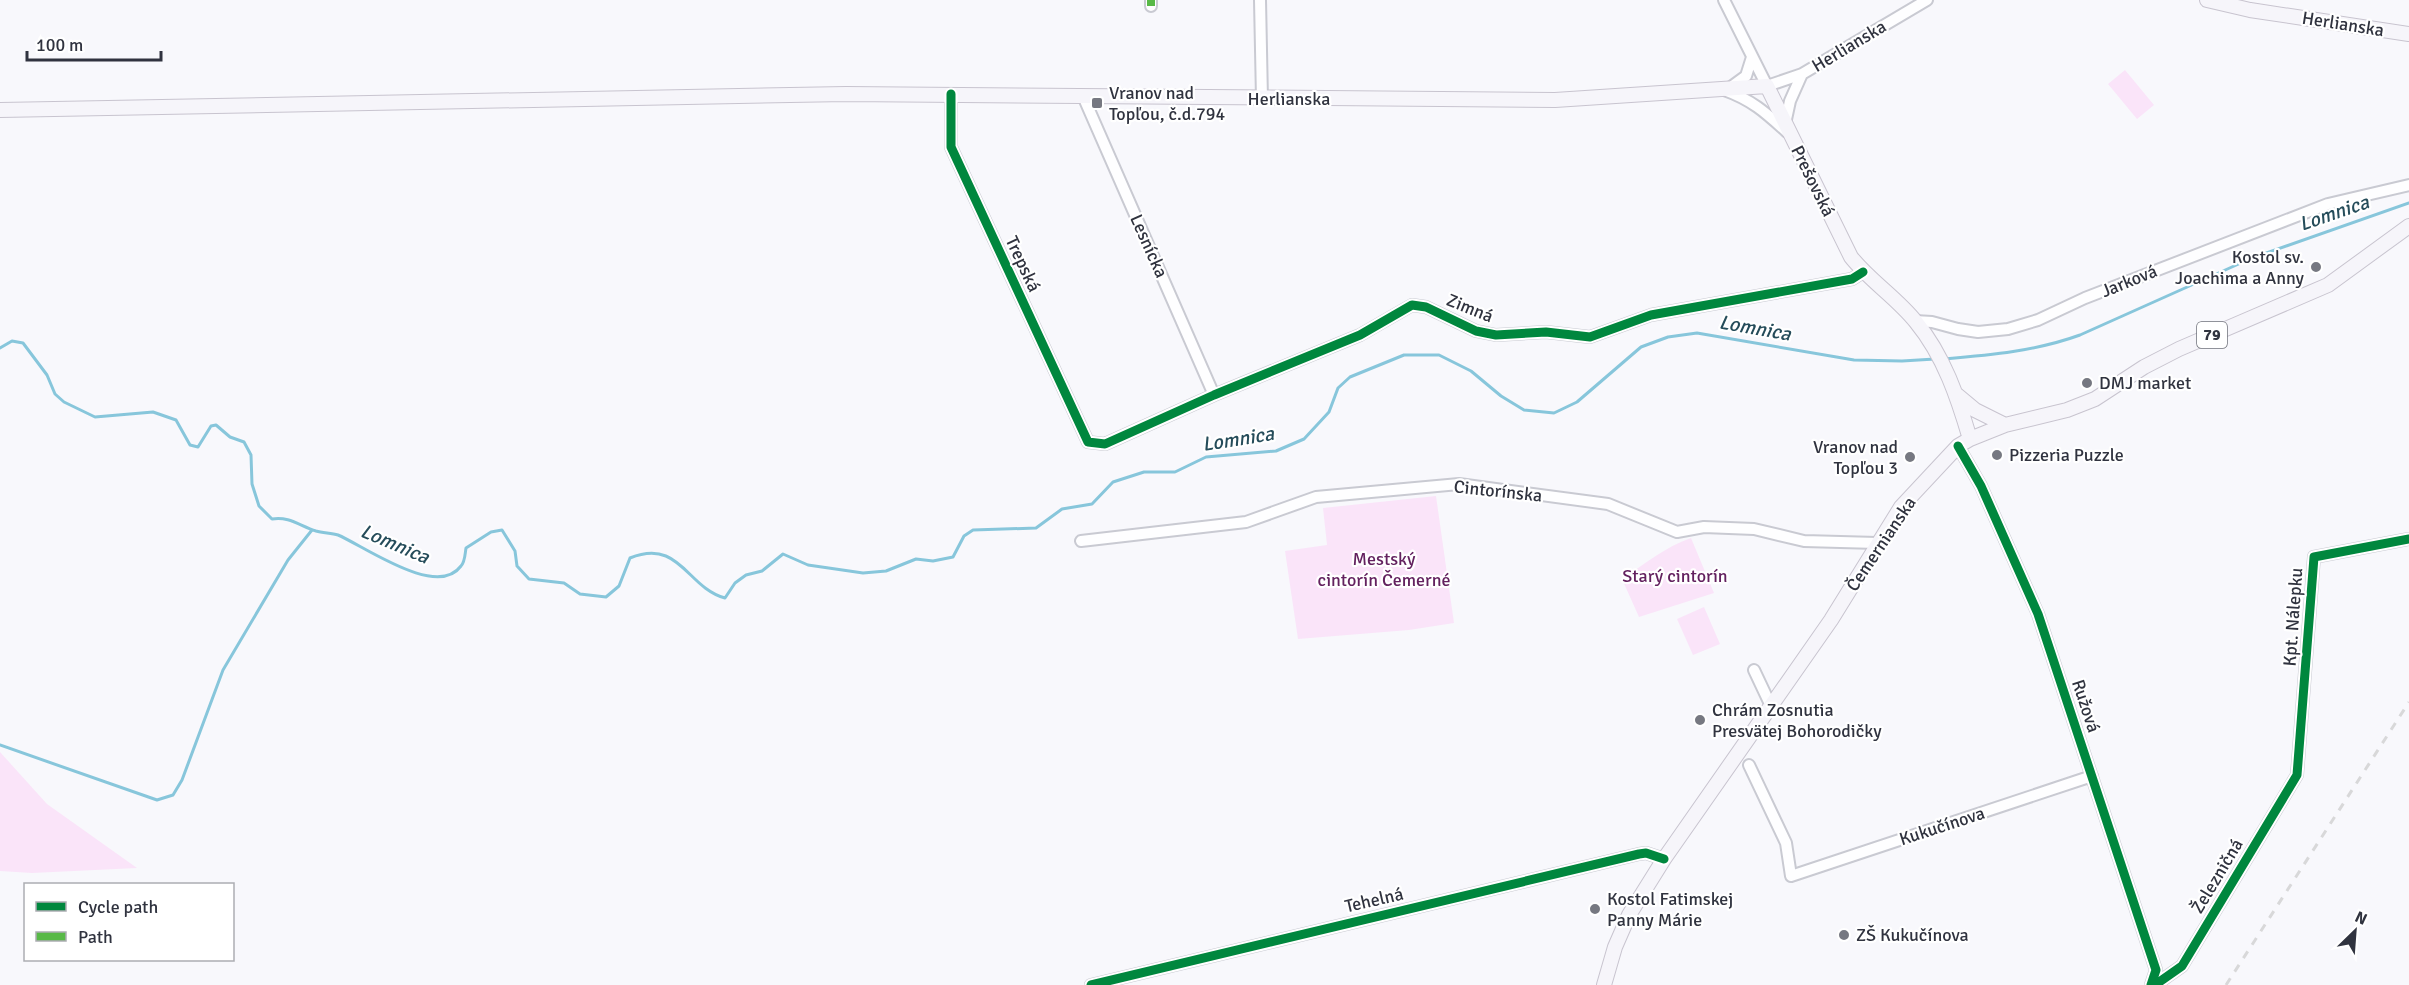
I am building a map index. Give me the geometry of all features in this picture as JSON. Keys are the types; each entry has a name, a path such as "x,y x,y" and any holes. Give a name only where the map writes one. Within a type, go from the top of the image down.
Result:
{"main road":[{"name":"Herlianska","path":"2207,0 2250,10 2409,34"},
{"name":"Herlianska","path":"0,110 846,94 1555,100 1767,86"},
{"name":"Prešovská","path":"1767,86 1843,242 1863,272 1916,321 1947,372 1957,395 1970,439"},
{"name":"Čemernianska","path":"1604,985 1615,947 1629,915 1664,859 1830,620 1901,507 1958,446 2005,425 2067,410 2095,399 2144,367 2328,285 2363,257 2409,226"},
{"path":"1957,395 1975,410 2005,425"}],"street":[{"path":"1260,0 1262,99"},
{"name":"Prešovská","path":"1724,0 1767,86"},
{"name":"Herlianska","path":"1767,86 1802,74 1927,0"},
{"path":"1725,88 1746,76 1752,57"},
{"name":"Herlianska","path":"1787,130 1790,101 1802,74"},
{"path":"1725,88 1764,110 1787,130"},
{"name":"Trepská","path":"951,94 951,147 1088,442"},
{"name":"Lesnícka","path":"1083,96 1214,394"},
{"name":"Jarková","path":"1916,321 1932,322 1978,332 2008,329 2038,320 2085,298 2318,208 2409,185"},
{"name":"Zimná","path":"1088,442 1105,444 1214,394 1360,335 1412,305 1426,307 1476,331 1496,335 1546,332 1590,337 1651,315 1852,279 1863,272"},
{"name":"Ružová","path":"1958,446 1981,486 2038,614 2156,970 2153,985"},
{"name":"Cintorínska","path":"1081,541 1246,522 1316,497 1459,484 1608,504 1677,532 1704,527 1754,529 1804,541 1877,543"},
{"name":"Kpt. Nálepku","path":"2297,775 2314,557 2409,539"},
{"path":"1754,670 1771,706"},
{"name":"Kukučínova","path":"1749,765 1786,843 1791,876 2092,776"},
{"name":"Železničná","path":"2153,985 2182,966 2297,775"},
{"name":"Tehelná","path":"1091,985 1639,854 1646,853 1664,859"}],"green space":[{"path":"2125,70 2154,105 2137,119 2108,84"},
{"name":"Mestský cintorín Čemerné","path":"1436,496 1454,623 1409,630 1298,639 1285,551 1327,545 1323,508"},
{"name":"Starý cintorín","path":"1691,538 1714,593 1639,617 1622,579 1664,551"},
{"path":"1704,607 1720,644 1693,655 1677,619"},
{"path":"0,752 47,804 137,868 32,873 0,871"}],"waterway":[{"name":"Lomnica","path":"1944,359 2030,349 2080,335 2252,258 2409,203"},
{"name":"Lomnica","path":"0,348 12,341 23,343 47,375 55,394 64,402 95,417 153,412 176,420 190,445 198,447 211,426 216,425 230,437 244,442 251,455 252,484 259,506 272,519 289,520 316,531 338,535 418,574 435,577 450,575 462,564 466,548 491,532 502,530 515,551 517,566 529,579 564,583 580,594 606,597 619,586 630,558 660,554 672,559 701,584 725,598 735,583 746,575 762,571 783,554 808,565 863,573 886,571 916,559 933,561 953,557 964,536 973,530 1036,528 1062,509 1092,504 1113,482 1144,472 1175,472 1206,457 1276,451 1304,439 1329,412 1338,388 1350,377 1404,355 1439,355 1471,371 1501,396 1524,410 1554,413 1577,402 1641,347 1668,337 1697,333 1854,360 1935,359"},
{"path":"0,745 157,800 173,795 182,780 223,670 288,560 312,530"}],"railway":[{"path":"2226,985 2409,702"}],"marked path":[{"path":"1151,0 1151,6"}],"cycle path":[{"path":"951,94 951,147 1088,442 1105,444 1214,395 1360,335 1412,305 1426,307 1476,331 1496,335 1546,332 1590,337 1651,315 1852,279 1863,272"},
{"path":"1958,446 1981,486 2038,614 2156,970 2151,985"},
{"path":"2155,985 2182,966 2297,775 2314,557 2409,539"},
{"path":"1091,985 1639,854 1646,853 1664,859"}],"place":[{"name":"Vranov nad Topľou, č.d.794","path":"1097,103"},
{"name":"Kostol sv. Joachima a Anny","path":"2316,267"},
{"name":"DMJ market","path":"2087,383"},
{"name":"Pizzeria Puzzle","path":"1997,455"},
{"name":"Vranov nad Topľou 3","path":"1910,457"},
{"name":"Chrám Zosnutia Presvätej Bohorodičky","path":"1700,720"},
{"name":"Kostol Fatimskej Panny Márie","path":"1595,909"},
{"name":"ZŠ Kukučínova","path":"1844,935"}]}
